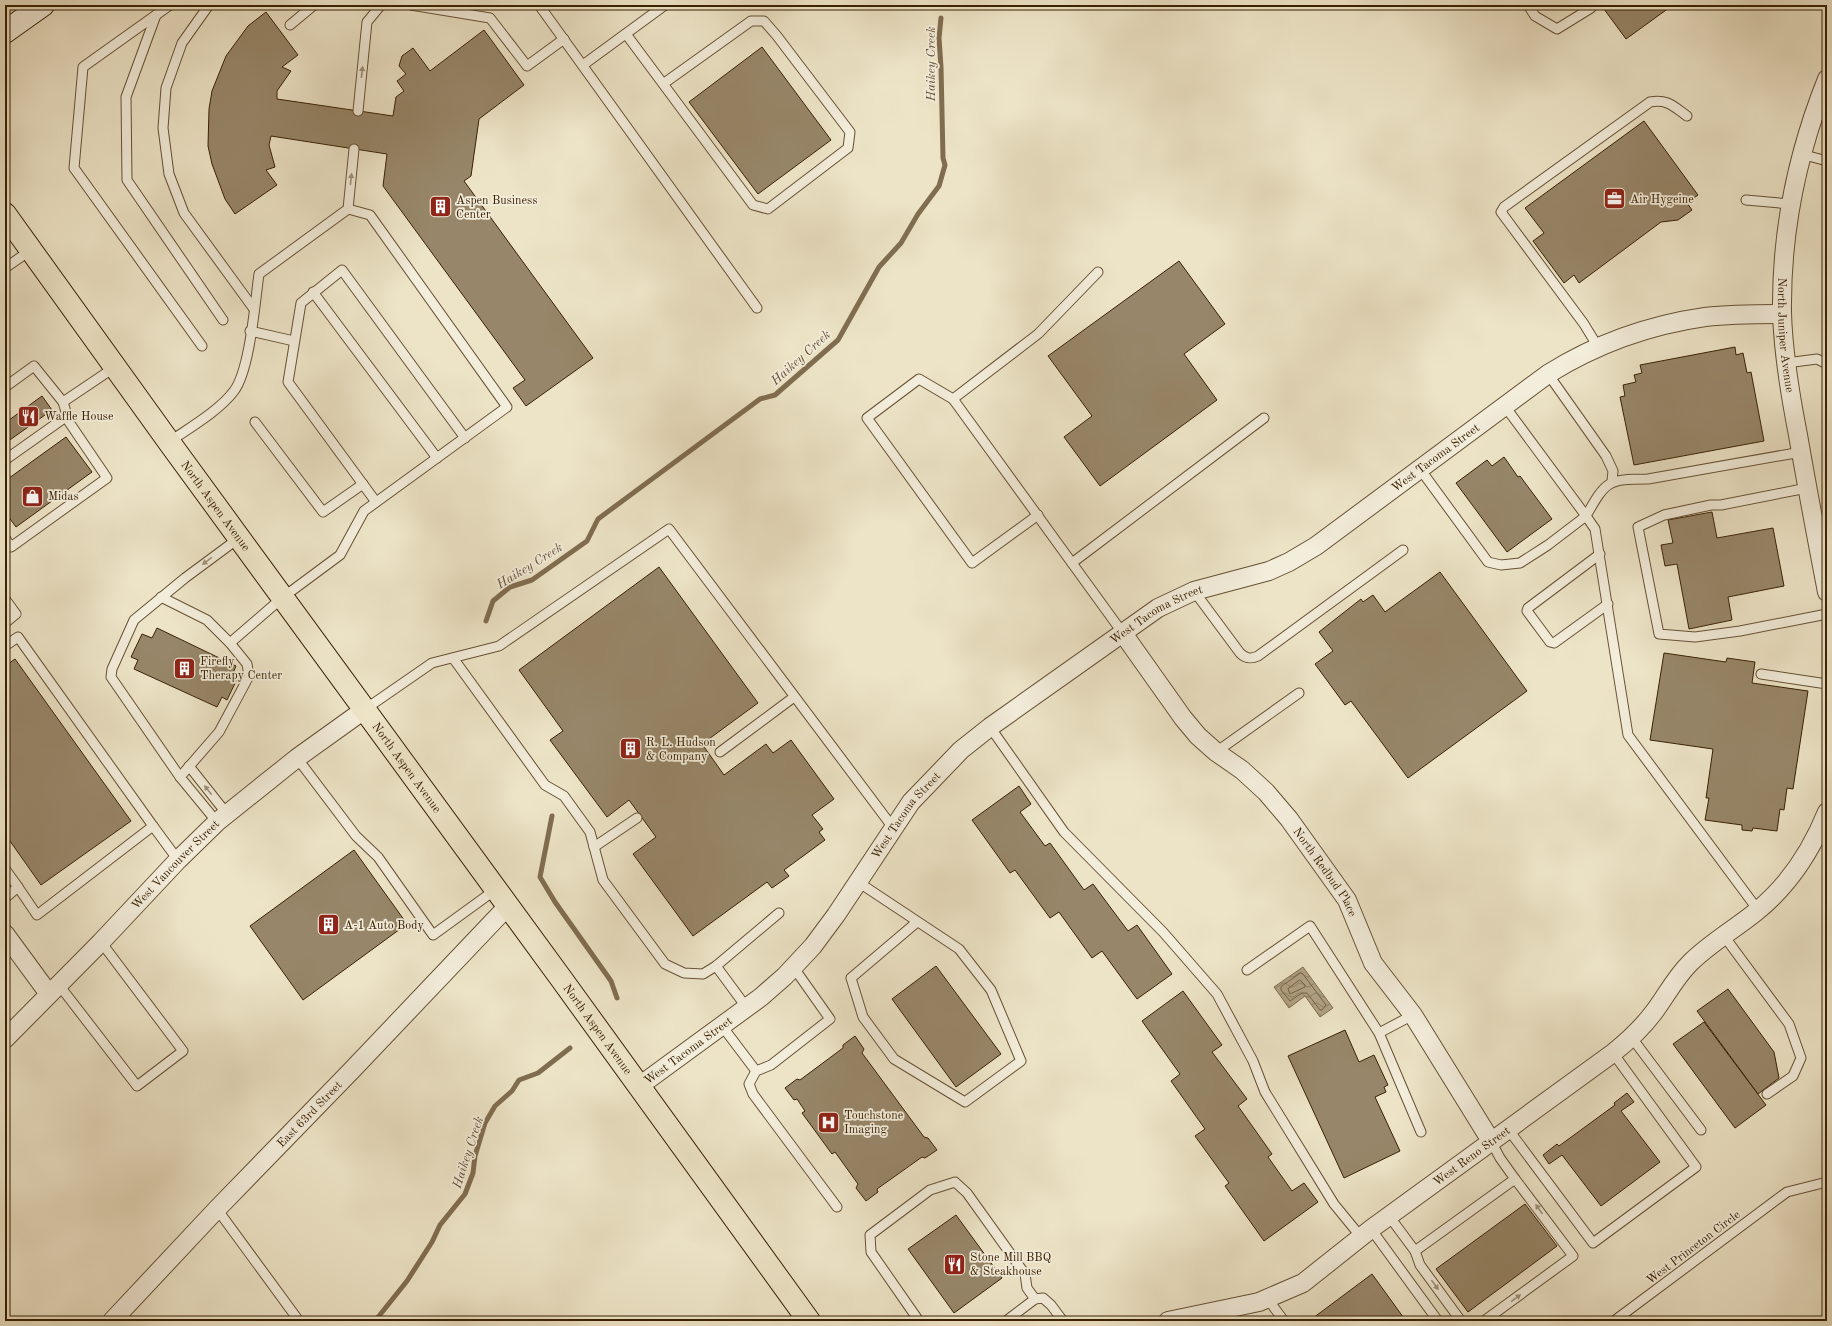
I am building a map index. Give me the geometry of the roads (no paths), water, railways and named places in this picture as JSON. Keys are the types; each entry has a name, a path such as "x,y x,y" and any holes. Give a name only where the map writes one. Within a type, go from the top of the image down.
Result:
{"main road":[{"path":"5,32 43,5"},
{"name":"North Aspen Avenue","path":"5,214 282,598 809,1321"}],"street":[{"name":"North Juniper Avenue","path":"1827,79 1808,129 1790,204 1784,247 1782,314 1786,363 1801,452 1808,488 1821,527 1827,592"},
{"name":"West Tacoma Street","path":"638,1087 747,1008 794,968 813,946 911,802 961,750 990,727 1122,632 1158,608 1194,591 1250,577 1289,562 1316,546 1504,405 1548,374 1598,347 1650,328 1675,322 1722,316 1782,314"},
{"name":"North Redbud Place","path":"1122,632 1183,718 1198,736 1216,752 1242,770 1266,792 1290,818 1347,900 1373,963 1413,1015 1491,1142"},
{"name":"West Vancouver Street","path":"5,1039 101,942 178,860 222,818 297,758 364,710"},
{"path":"1730,931 1758,910 1783,886 1804,858 1827,812"},
{"name":"East 63rd Street","path":"112,1321 217,1208 357,1064 501,898"},
{"name":"West Reno Street","path":"1168,1321 1259,1302 1303,1283 1366,1233 1632,1038 1654,1012 1675,981 1689,964 1730,931"},
{"path":"5,934 54,989"}],"lane":[{"path":"170,5 83,67 74,168 202,346"},
{"path":"209,5 182,43 166,88 163,128 169,174 184,213 254,309"},
{"path":"290,25 314,5"},
{"path":"358,111 367,22 381,5"},
{"path":"411,5 490,18 527,66 564,39"},
{"path":"539,5 757,308"},
{"path":"583,65 665,5"},
{"path":"1528,5 1535,16 1557,29 1591,8"},
{"path":"156,15 126,97 127,180 222,320"},
{"path":"626,34 753,205 768,209 848,148 850,132 764,21 751,21 664,84"},
{"path":"1598,347 1584,324 1502,212 1504,207 1650,102 1668,102 1687,116"},
{"path":"169,442 215,409 234,391 245,365 259,274 348,209 354,149"},
{"path":"1802,154 1827,161"},
{"path":"1746,200 1790,204"},
{"path":"230,643 282,598 340,555 364,511 507,407 370,215 348,209"},
{"path":"5,268 31,250"},
{"path":"376,502 288,382 301,303 342,270 465,438"},
{"path":"953,399 1038,334 1098,272"},
{"path":"313,292 437,458"},
{"path":"250,331 294,341"},
{"path":"1786,363 1817,359 1827,364"},
{"path":"5,388 34,366 63,402 69,422 107,478 11,547 5,538"},
{"path":"63,402 115,367"},
{"path":"1548,374 1606,456 1613,470 1612,481"},
{"path":"1038,515 972,563 867,418 919,379 953,399 1038,515 1122,632"},
{"path":"1504,405 1595,529 1628,735 1758,910"},
{"path":"5,460 67,416"},
{"path":"1072,563 1264,418"},
{"path":"255,422 323,512 363,484"},
{"path":"1420,469 1488,562 1501,565 1520,564 1548,545 1586,516 1601,489 1612,481 1624,479 1648,479 1801,452"},
{"path":"1808,488 1721,506 1711,505 1664,514 1638,527 1659,634 1695,637 1733,632 1827,614"},
{"path":"364,710 432,663 499,646 669,528 894,829"},
{"path":"222,818 180,777 111,677 112,669 134,620 239,538"},
{"path":"1194,591 1244,658 1251,658 1258,656 1403,550"},
{"path":"1600,554 1528,608 1527,611 1550,642 1554,643 1608,604"},
{"path":"162,597 207,620 230,643 247,664 249,676 219,732 180,777"},
{"path":"5,599 16,614 5,622"},
{"path":"5,646 18,637 178,860"},
{"path":"453,658 545,785 564,796 590,832 603,880 665,964 684,973 703,974 716,966 779,913"},
{"path":"1761,674 1827,684"},
{"path":"1216,752 1299,693"},
{"path":"720,752 794,697"},
{"path":"990,727 1064,832 1163,932 1217,994 1253,1061 1265,1092 1334,1204 1366,1233 1438,1321"},
{"path":"297,758 356,836 378,857 433,935 501,898"},
{"path":"189,766 222,818"},
{"path":"594,847 637,818"},
{"path":"5,868 37,915 153,826"},
{"path":"858,882 958,949 991,990 1021,1061 965,1102 894,1059 863,1016 851,978 917,922"},
{"path":"5,898 18,887"},
{"path":"1247,970 1310,926 1380,1033 1421,1132"},
{"path":"1730,931 1789,1024 1801,1058 1793,1076 1767,1094"},
{"path":"54,989 137,1086 183,1050 101,942"},
{"path":"716,966 747,1008"},
{"path":"794,968 830,1019 771,1065 756,1071 750,1084 753,1094 837,1207"},
{"path":"1380,1033 1413,1015"},
{"path":"722,1026 756,1071"},
{"path":"1632,1038 1701,1130"},
{"path":"1508,1129 1592,1243 1696,1167 1613,1053"},
{"path":"1484,1321 1573,1256 1515,1179 1491,1142"},
{"path":"1415,1251 1515,1179"},
{"path":"919,1321 871,1252 870,1235 930,1190 955,1182 967,1193 1025,1274 1027,1288 1035,1299"},
{"name":"West Princeton Circle","path":"1614,1321 1787,1192 1827,1182"},
{"path":"217,1208 299,1321"},
{"path":"1389,1216 1415,1251 1420,1265 1461,1321"},
{"path":"1006,1321 1035,1299 1044,1298 1052,1305 1063,1321"},
{"path":"1267,1298 1284,1321"}],"water":[{"path":"1303,967 1333,1008 1320,1017 1305,996 1289,1008 1274,987"}],"waterway":[{"name":"Haikey Creek","path":"486,621 493,601 510,587 532,580 587,541 598,519 760,399 775,395 838,340 879,267 901,243 918,214 939,186 945,165 943,158 939,38 941,18"},
{"name":"Haikey Creek","path":"552,816 540,877 555,902 611,981 617,998"},
{"name":"Haikey Creek","path":"375,1321 407,1281 432,1242 440,1225 465,1194 473,1173 475,1156 485,1123 495,1106 512,1091 519,1080 538,1073 570,1048"}],"place":[{"name":"Air Hygeine","path":"1615,199"},
{"name":"Aspen Business Center","path":"440,207"},
{"name":"Waffle House","path":"28,416"},
{"name":"Midas","path":"32,496"},
{"name":"Firefly Therapy Center","path":"185,668"},
{"name":"R. L. Hudson & Company","path":"631,749"},
{"name":"A-1 Auto Body","path":"328,925"},
{"name":"Touchstone Imaging","path":"829,1122"},
{"name":"Stone Mill BBQ & Steakhouse","path":"955,1264"}]}
